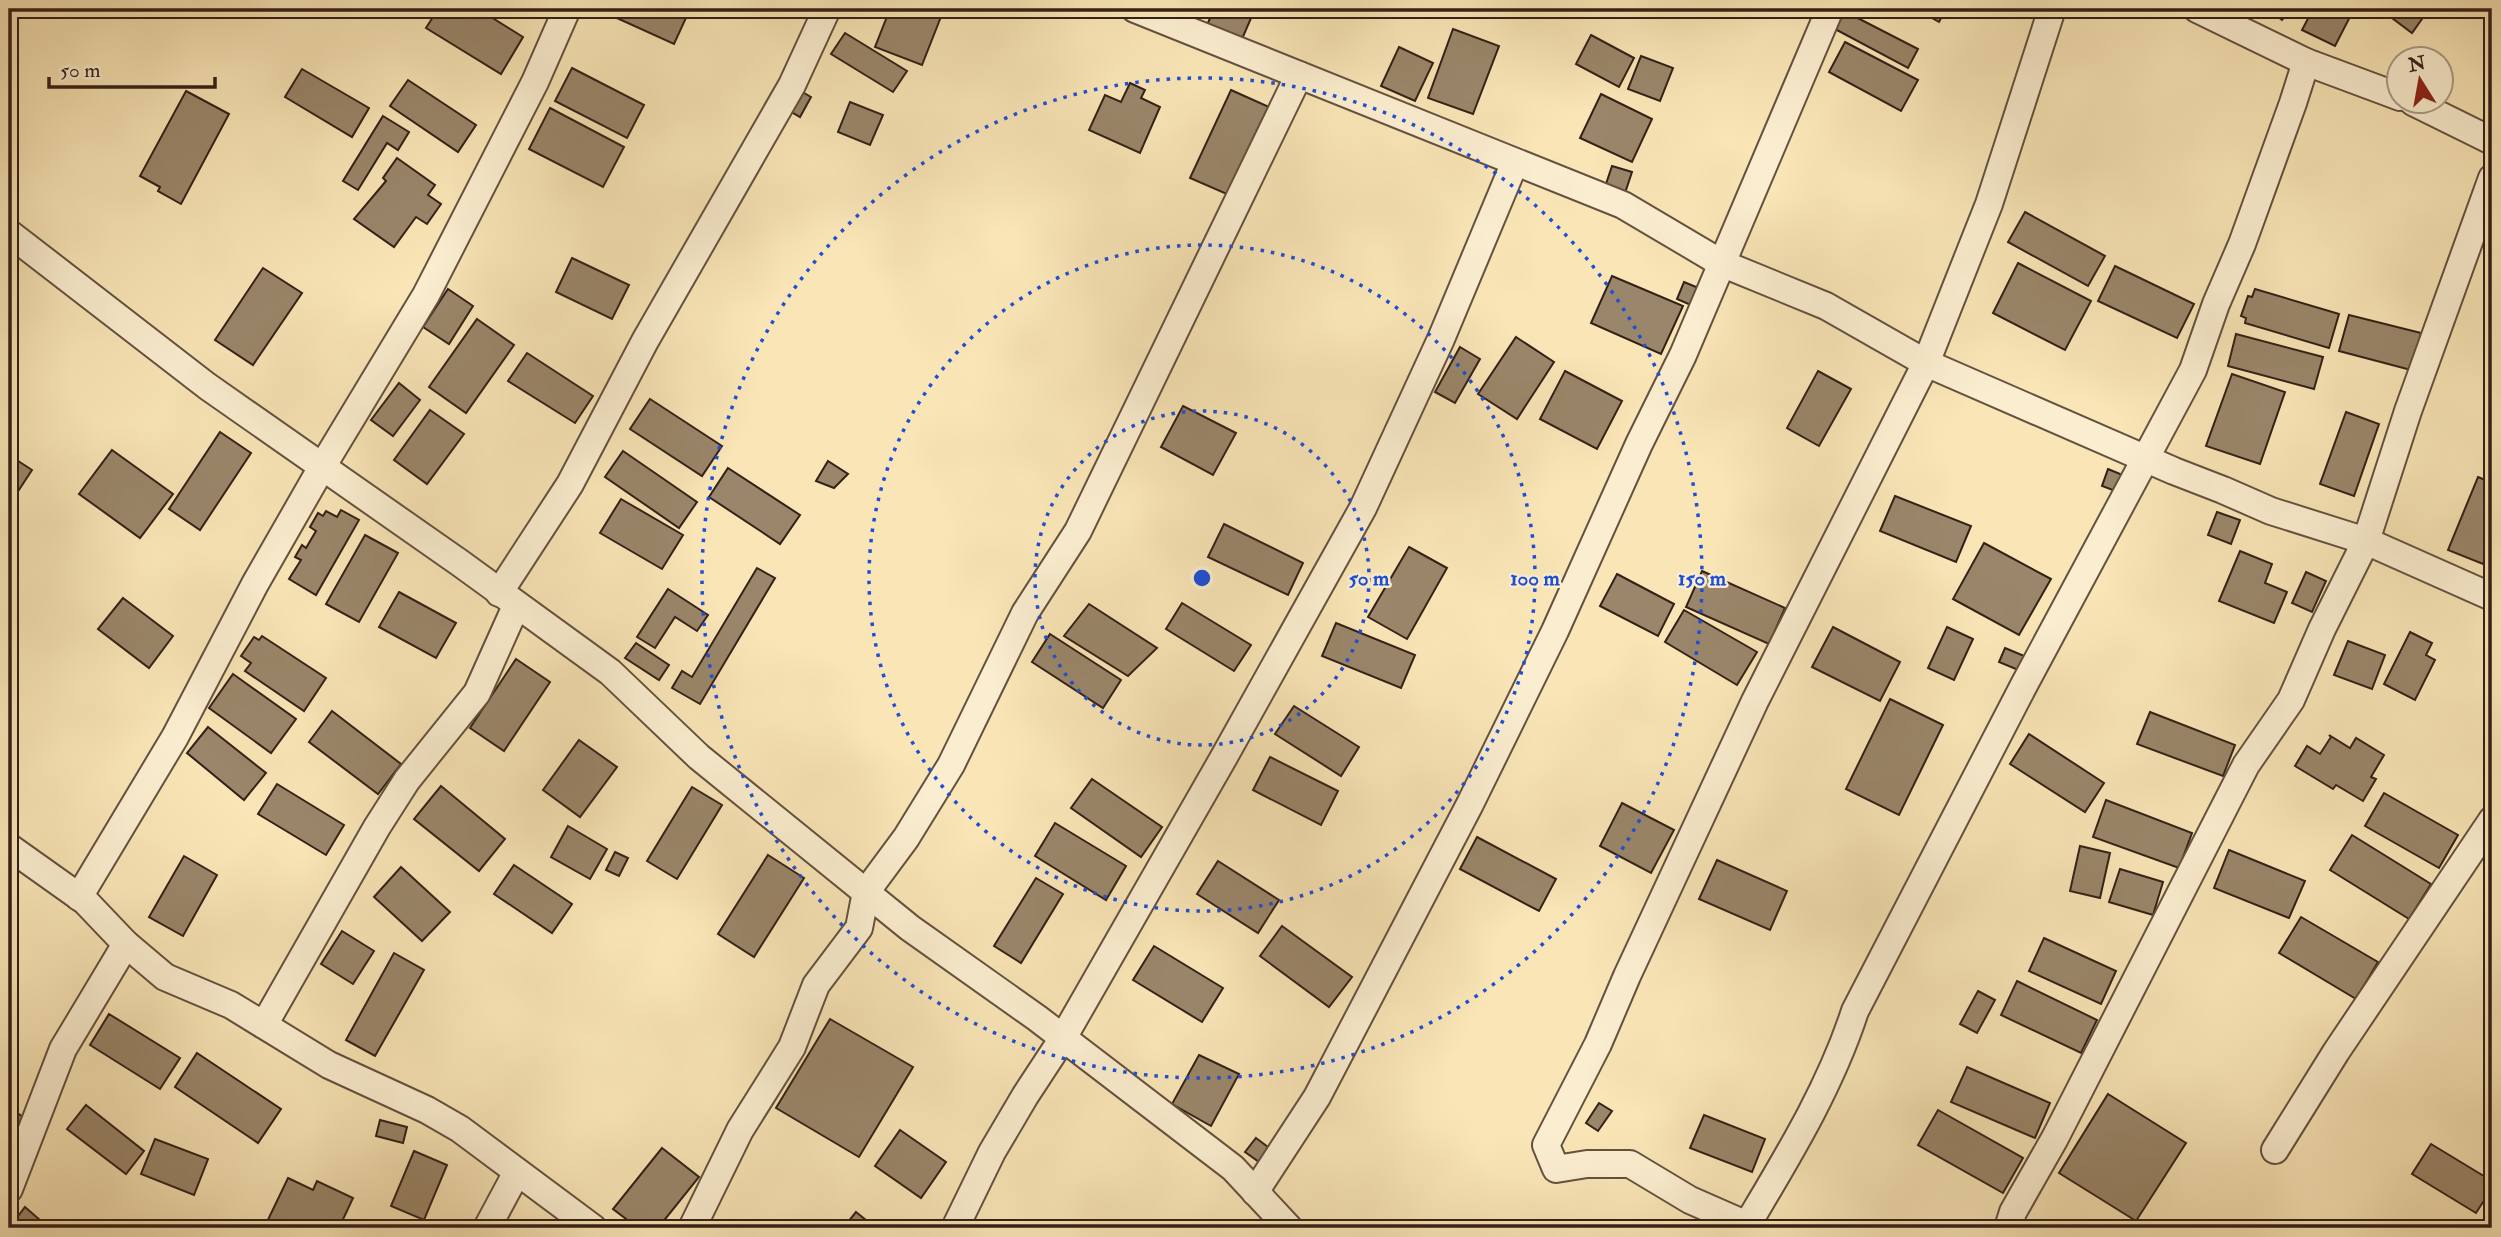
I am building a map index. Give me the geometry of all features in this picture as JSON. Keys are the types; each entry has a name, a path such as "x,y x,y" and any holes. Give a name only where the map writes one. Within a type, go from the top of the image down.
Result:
{"street":[{"path":"79,897 176,737 255,584 322,467 426,295 535,82 567,9"},
{"path":"264,1025 377,827 407,780 477,693 508,599 645,341 792,85 827,9"},
{"path":"1135,9 1623,205 1721,263 1826,306 1926,363 2146,460 2223,489 2271,511 2365,541 2492,597"},
{"path":"1255,1192 1317,1097 1471,804 1683,355 1830,9"},
{"path":"2052,9 1989,204 1926,363 1755,701 1632,964 1598,1044 1546,1145 1556,1169 1587,1164 1630,1164 1690,1200 1746,1227 1806,1124 1843,1048 1855,1011 2024,685 2193,370 2294,103 2306,62"},
{"path":"2197,9 2306,62 2386,92"},
{"path":"692,1228 740,1130 792,1047 816,985 859,929 866,892 906,838 951,765 1025,612 1078,531 1299,75"},
{"path":"2441,116 2492,141"},
{"path":"955,1228 992,1152 1063,1038 1363,508 1441,339 1515,162"},
{"path":"2008,1228 2013,1212 2055,1138 2246,765 2291,700 2365,541 2492,178"},
{"path":"9,233 207,386 610,672 699,757 910,928 1063,1038 1233,1168 1289,1228"},
{"path":"2275,1150 2336,1052 2492,820"},
{"path":"9,847 79,897 126,944 165,977 231,1005 329,1065 427,1110 460,1129 593,1228"},
{"path":"9,1189 63,1049 126,944"},
{"path":"487,1228 517,1172"}],"building":[{"path":"438,9 478,9 523,37 501,74 426,28"},
{"path":"597,9 690,9 674,44"},
{"path":"890,9 944,9 922,65 875,47"},
{"path":"1214,9 1255,9 1242,39 1207,25"},
{"path":"1916,9 1946,9 1939,22"},
{"path":"2267,9 2291,9 2282,20"},
{"path":"2313,9 2354,9 2335,46 2302,30"},
{"path":"2380,9 2429,9 2412,33"},
{"path":"1844,11 1918,49 1908,68 1835,29"},
{"path":"1453,29 1499,46 1473,114 1428,98"},
{"path":"845,33 907,71 893,92 831,54"},
{"path":"1591,35 1634,58 1619,87 1576,64"},
{"path":"1845,42 1918,80 1901,111 1829,72"},
{"path":"1399,47 1433,63 1415,101 1381,86"},
{"path":"1641,56 1673,68 1660,101 1628,89"},
{"path":"572,68 644,105 627,138 555,101"},
{"path":"302,69 369,108 352,137 285,97"},
{"path":"408,80 476,125 458,152 390,106"},
{"path":"1130,83 1145,90 1141,98 1160,107 1140,153 1089,130 1105,95 1121,102"},
{"path":"799,90 811,97 800,117 788,110"},
{"path":"1231,90 1269,107 1229,195 1190,178"},
{"path":"186,91 229,114 181,204 158,191 160,187 140,176"},
{"path":"1601,94 1652,119 1632,162 1580,138"},
{"path":"850,102 883,115 870,145 838,132"},
{"path":"550,108 624,147 603,187 529,149"},
{"path":"383,116 409,132 398,150 387,143 358,190 343,181"},
{"path":"397,158 435,185 428,195 441,204 427,224 416,217 394,247 354,219 386,181 383,178"},
{"path":"1612,166 1632,172 1623,199 1603,193"},
{"path":"2025,212 2105,256 2088,286 2008,242"},
{"path":"572,258 629,285 612,319 556,292"},
{"path":"2018,263 2091,301 2065,350 1993,313"},
{"path":"2115,266 2194,304 2177,338 2098,301"},
{"path":"263,268 302,293 253,365 215,340"},
{"path":"1612,276 1683,306 1661,354 1591,323"},
{"path":"1684,282 1701,289 1693,306 1677,299"},
{"path":"448,289 473,306 449,344 423,327"},
{"path":"2255,289 2339,314 2329,348 2245,323 2246,318 2241,316 2248,296 2252,297"},
{"path":"2349,315 2421,333 2411,370 2339,351"},
{"path":"477,319 514,345 466,413 429,387"},
{"path":"2236,334 2323,357 2314,389 2228,366"},
{"path":"1516,337 1554,362 1517,419 1478,394"},
{"path":"1460,347 1480,359 1455,403 1435,392"},
{"path":"527,353 593,396 575,423 508,381"},
{"path":"1565,371 1622,401 1597,449 1540,419"},
{"path":"1818,371 1851,389 1819,446 1787,428"},
{"path":"2232,374 2285,392 2260,464 2206,446"},
{"path":"399,383 420,400 393,436 371,420"},
{"path":"650,399 722,446 702,476 630,429"},
{"path":"1183,406 1236,433 1213,475 1161,447"},
{"path":"430,410 464,434 427,484 394,460"},
{"path":"2346,412 2379,424 2354,496 2320,484"},
{"path":"220,432 251,453 200,530 169,509"},
{"path":"112,450 173,494 140,538 79,494"},
{"path":"623,451 697,502 679,528 605,477"},
{"path":"9,455 32,470 11,502 9,501"},
{"path":"828,461 848,474 834,488 816,481"},
{"path":"728,468 800,515 780,544 709,497"},
{"path":"2108,469 2125,476 2118,492 2102,486"},
{"path":"2478,477 2492,483 2492,542 2483,564 2448,550"},
{"path":"1895,496 1971,526 1956,562 1880,531"},
{"path":"621,499 683,535 662,569 600,533"},
{"path":"341,510 359,520 316,595 289,579 301,560 295,557 302,545 306,548 316,531 310,527 318,513 323,516 326,511 337,517"},
{"path":"2217,512 2240,520 2231,544 2208,535"},
{"path":"1224,524 1303,563 1288,595 1208,557"},
{"path":"365,535 398,553 359,622 326,604"},
{"path":"1984,543 2051,579 2019,635 1953,599"},
{"path":"1409,547 1447,568 1407,639 1368,617"},
{"path":"2240,551 2272,564 2265,583 2287,592 2274,623 2219,601"},
{"path":"757,568 775,578 700,704 672,688 682,671 692,677"},
{"path":"1702,571 1785,608 1769,644 1686,607"},
{"path":"2306,572 2326,581 2312,612 2292,603"},
{"path":"1617,574 1674,604 1658,636 1600,606"},
{"path":"668,589 708,615 697,631 675,617 655,648 637,637"},
{"path":"399,592 456,623 436,658 379,627"},
{"path":"123,598 173,636 149,668 98,629"},
{"path":"1182,603 1251,645 1234,671 1166,629"},
{"path":"1089,604 1157,648 1128,676 1064,636"},
{"path":"1684,610 1757,652 1737,685 1665,642"},
{"path":"1336,623 1415,655 1401,688 1322,656"},
{"path":"1833,627 1900,662 1880,701 1812,667"},
{"path":"1947,627 1973,639 1954,680 1928,668"},
{"path":"2410,632 2432,643 2426,655 2435,660 2415,700 2384,684"},
{"path":"1050,634 1121,680 1103,708 1032,662"},
{"path":"262,636 326,678 304,711 245,671 251,663 241,656 254,637 259,640"},
{"path":"2348,641 2385,655 2372,689 2334,675"},
{"path":"636,643 669,665 659,680 625,658"},
{"path":"2005,648 2029,658 2023,672 1999,662"},
{"path":"516,659 550,682 504,751 470,728"},
{"path":"233,674 296,719 271,753 209,708"},
{"path":"1890,699 1943,725 1899,815 1846,789"},
{"path":"1294,706 1359,747 1341,776 1275,734"},
{"path":"332,711 401,764 378,794 309,742"},
{"path":"2150,712 2235,745 2223,776 2137,744"},
{"path":"208,727 266,773 244,800 187,753"},
{"path":"2029,734 2104,783 2085,812 2010,764"},
{"path":"2329,735 2350,748 2356,738 2384,755 2371,777 2376,779 2363,801 2336,785 2333,789 2295,766 2307,746 2320,754 2331,737"},
{"path":"579,740 617,767 580,817 543,790"},
{"path":"1270,757 1338,791 1321,825 1253,790"},
{"path":"1092,779 1162,827 1141,857 1071,808"},
{"path":"277,784 344,825 326,855 258,814"},
{"path":"441,786 505,839 479,871 414,819"},
{"path":"692,787 722,805 677,879 647,861"},
{"path":"2384,793 2458,835 2439,868 2365,826"},
{"path":"2106,800 2192,833 2179,868 2093,837"},
{"path":"1622,803 1674,830 1651,873 1600,846"},
{"path":"1055,823 1126,866 1106,900 1035,856"},
{"path":"568,826 607,849 590,879 551,857"},
{"path":"2352,835 2431,884 2409,919 2330,870"},
{"path":"1477,837 1556,879 1539,911 1460,869"},
{"path":"2080,846 2110,853 2100,898 2070,891"},
{"path":"2229,850 2305,881 2289,918 2214,888"},
{"path":"615,852 628,858 619,876 606,870"},
{"path":"768,855 804,878 754,957 718,934"},
{"path":"184,856 217,875 183,936 149,917"},
{"path":"1717,860 1787,891 1770,930 1699,899"},
{"path":"1218,861 1279,900 1258,933 1197,894"},
{"path":"514,865 572,904 552,933 494,894"},
{"path":"401,867 450,912 422,941 374,897"},
{"path":"2120,869 2163,882 2153,915 2109,902"},
{"path":"1036,878 1063,894 1021,963 994,946"},
{"path":"2301,917 2378,962 2356,999 2279,953"},
{"path":"1282,926 1352,977 1329,1007 1260,956"},
{"path":"342,931 374,951 353,984 321,964"},
{"path":"2044,938 2116,971 2101,1004 2029,971"},
{"path":"1154,946 1223,988 1202,1022 1133,980"},
{"path":"394,953 424,970 375,1056 346,1040"},
{"path":"2017,981 2097,1020 2081,1053 2001,1015"},
{"path":"1978,991 1995,1000 1977,1033 1960,1024"},
{"path":"109,1014 180,1058 160,1089 90,1045"},
{"path":"830,1019 913,1067 859,1157 776,1108"},
{"path":"197,1053 281,1109 258,1143 175,1087"},
{"path":"1199,1055 1239,1074 1211,1126 1172,1104"},
{"path":"1967,1067 2050,1103 2035,1138 1951,1102"},
{"path":"2108,1094 2186,1143 2136,1221 2059,1173"},
{"path":"1599,1103 1612,1111 1598,1131 1586,1123"},
{"path":"86,1105 144,1151 126,1174 67,1129"},
{"path":"9,1107 30,1122 9,1151"},
{"path":"1938,1110 2023,1158 2003,1193 1918,1145"},
{"path":"1704,1115 1765,1139 1752,1172 1690,1148"},
{"path":"380,1120 407,1127 403,1143 376,1136"},
{"path":"900,1130 946,1162 921,1198 875,1166"},
{"path":"1256,1138 1272,1150 1262,1164 1245,1152"},
{"path":"155,1139 208,1159 194,1195 141,1174"},
{"path":"2431,1144 2492,1181 2492,1188 2476,1213 2412,1174"},
{"path":"662,1148 699,1177 658,1228 638,1228 613,1209"},
{"path":"414,1151 447,1165 424,1220 391,1206"},
{"path":"288,1178 313,1190 317,1181 353,1198 339,1228 264,1228"},
{"path":"25,1207 49,1228 9,1228"},
{"path":"856,1212 876,1228 843,1228"}]}
